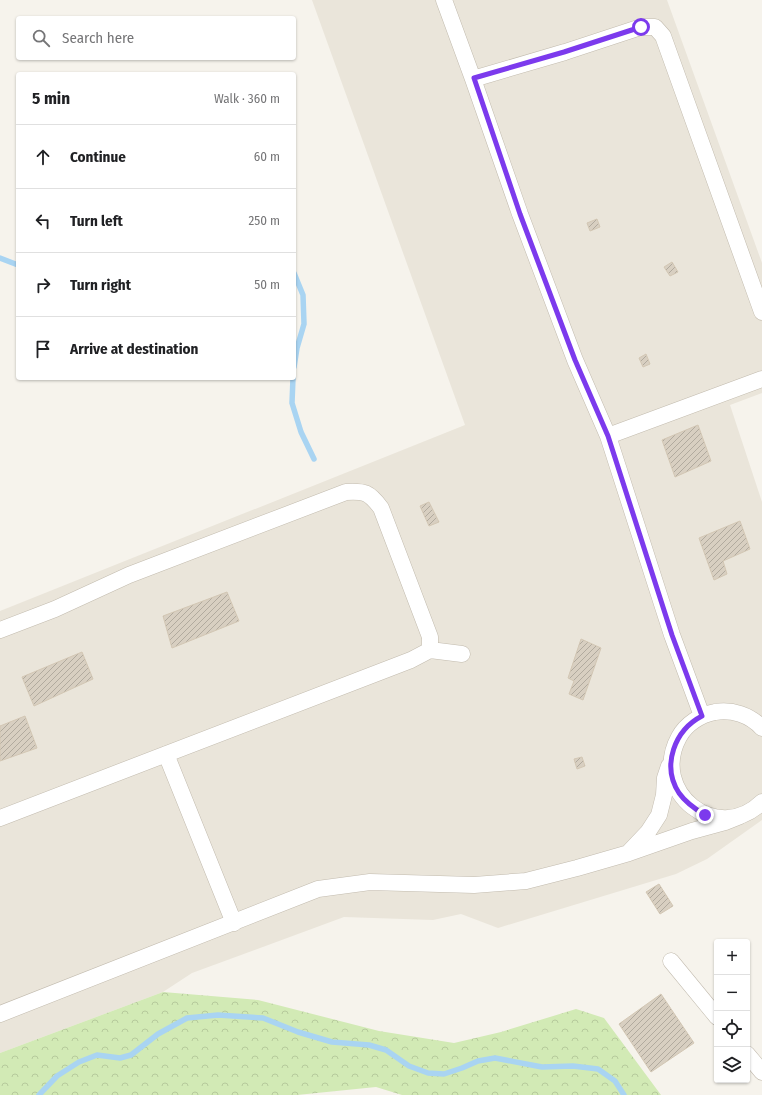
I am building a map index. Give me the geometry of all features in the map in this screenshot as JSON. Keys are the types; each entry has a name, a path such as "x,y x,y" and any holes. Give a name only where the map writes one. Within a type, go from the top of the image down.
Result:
{"street":[{"path":"444,0 474,78 520,214 572,352 608,436 672,635 702,716"},
{"path":"474,78 564,52 641,27 655,27 663,36 762,312"},
{"path":"608,436 762,379"},
{"path":"0,630 169,560 346,492 359,491 373,497 381,508 426,625 430,637 430,650"},
{"path":"0,818 411,660 430,650 462,654"},
{"path":"629,853 648,832 659,815 664,795 664,778 671,762 674,746 682,732 702,716 724,711 741,714 756,721 762,728"},
{"path":"166,754 234,923"},
{"path":"671,762 672,778 678,792 690,806 705,815 722,818 740,816"},
{"path":"0,1014 318,889 370,882 474,885 526,880 577,868 629,853 692,831 725,822 755,808 762,802"},
{"path":"671,961 714,1013"},
{"path":"750,1058 762,1072"}],"shaded area":[{"path":"312,0 667,0 762,263 762,393 730,405 762,502 762,820 707,859 676,874 498,928 461,914 433,920 344,917 192,973 163,992 0,1053 0,611 465,425"}],"green space":[{"path":"163,992 258,1000 379,1031 454,1043 501,1032 576,1009 604,1018 661,1095 402,1095 376,1087 297,1095 0,1095 0,1053"}],"building":[{"path":"597,219 600,227 590,231 587,223"},
{"path":"672,262 678,272 670,276 664,267"},
{"path":"646,354 650,364 643,367 639,358"},
{"path":"698,425 711,461 675,477 662,440"},
{"path":"429,502 439,522 429,526 420,506"},
{"path":"740,521 750,549 723,561 727,574 714,580 699,538"},
{"path":"227,592 239,621 172,648 163,616"},
{"path":"581,639 601,648 583,700 569,694 574,681 568,678"},
{"path":"82,652 93,679 34,706 22,677"},
{"path":"25,716 37,748 0,761 0,726"},
{"path":"582,757 585,766 577,769 574,759"},
{"path":"659,884 673,906 660,914 646,892"},
{"path":"661,994 694,1043 651,1072 619,1024"}],"waterway":[{"path":"0,258 16,264"},
{"path":"296,278 303,295 304,324 296,354"},
{"path":"293,380 292,403 301,432 314,459"},
{"path":"39,1095 57,1076 79,1062 97,1055 120,1058 131,1055 158,1034 187,1018 218,1015 263,1018 298,1032 332,1042 369,1045 386,1050 409,1066 428,1073 444,1074 478,1061 495,1058 542,1067 573,1066 598,1069 615,1081 624,1095"}],"route":[{"path":"641,27 564,52 474,78 520,214 575,360 608,436 672,635 702,716 682,732 674,746 671,762 672,778 678,792 690,806 705,815"}]}
